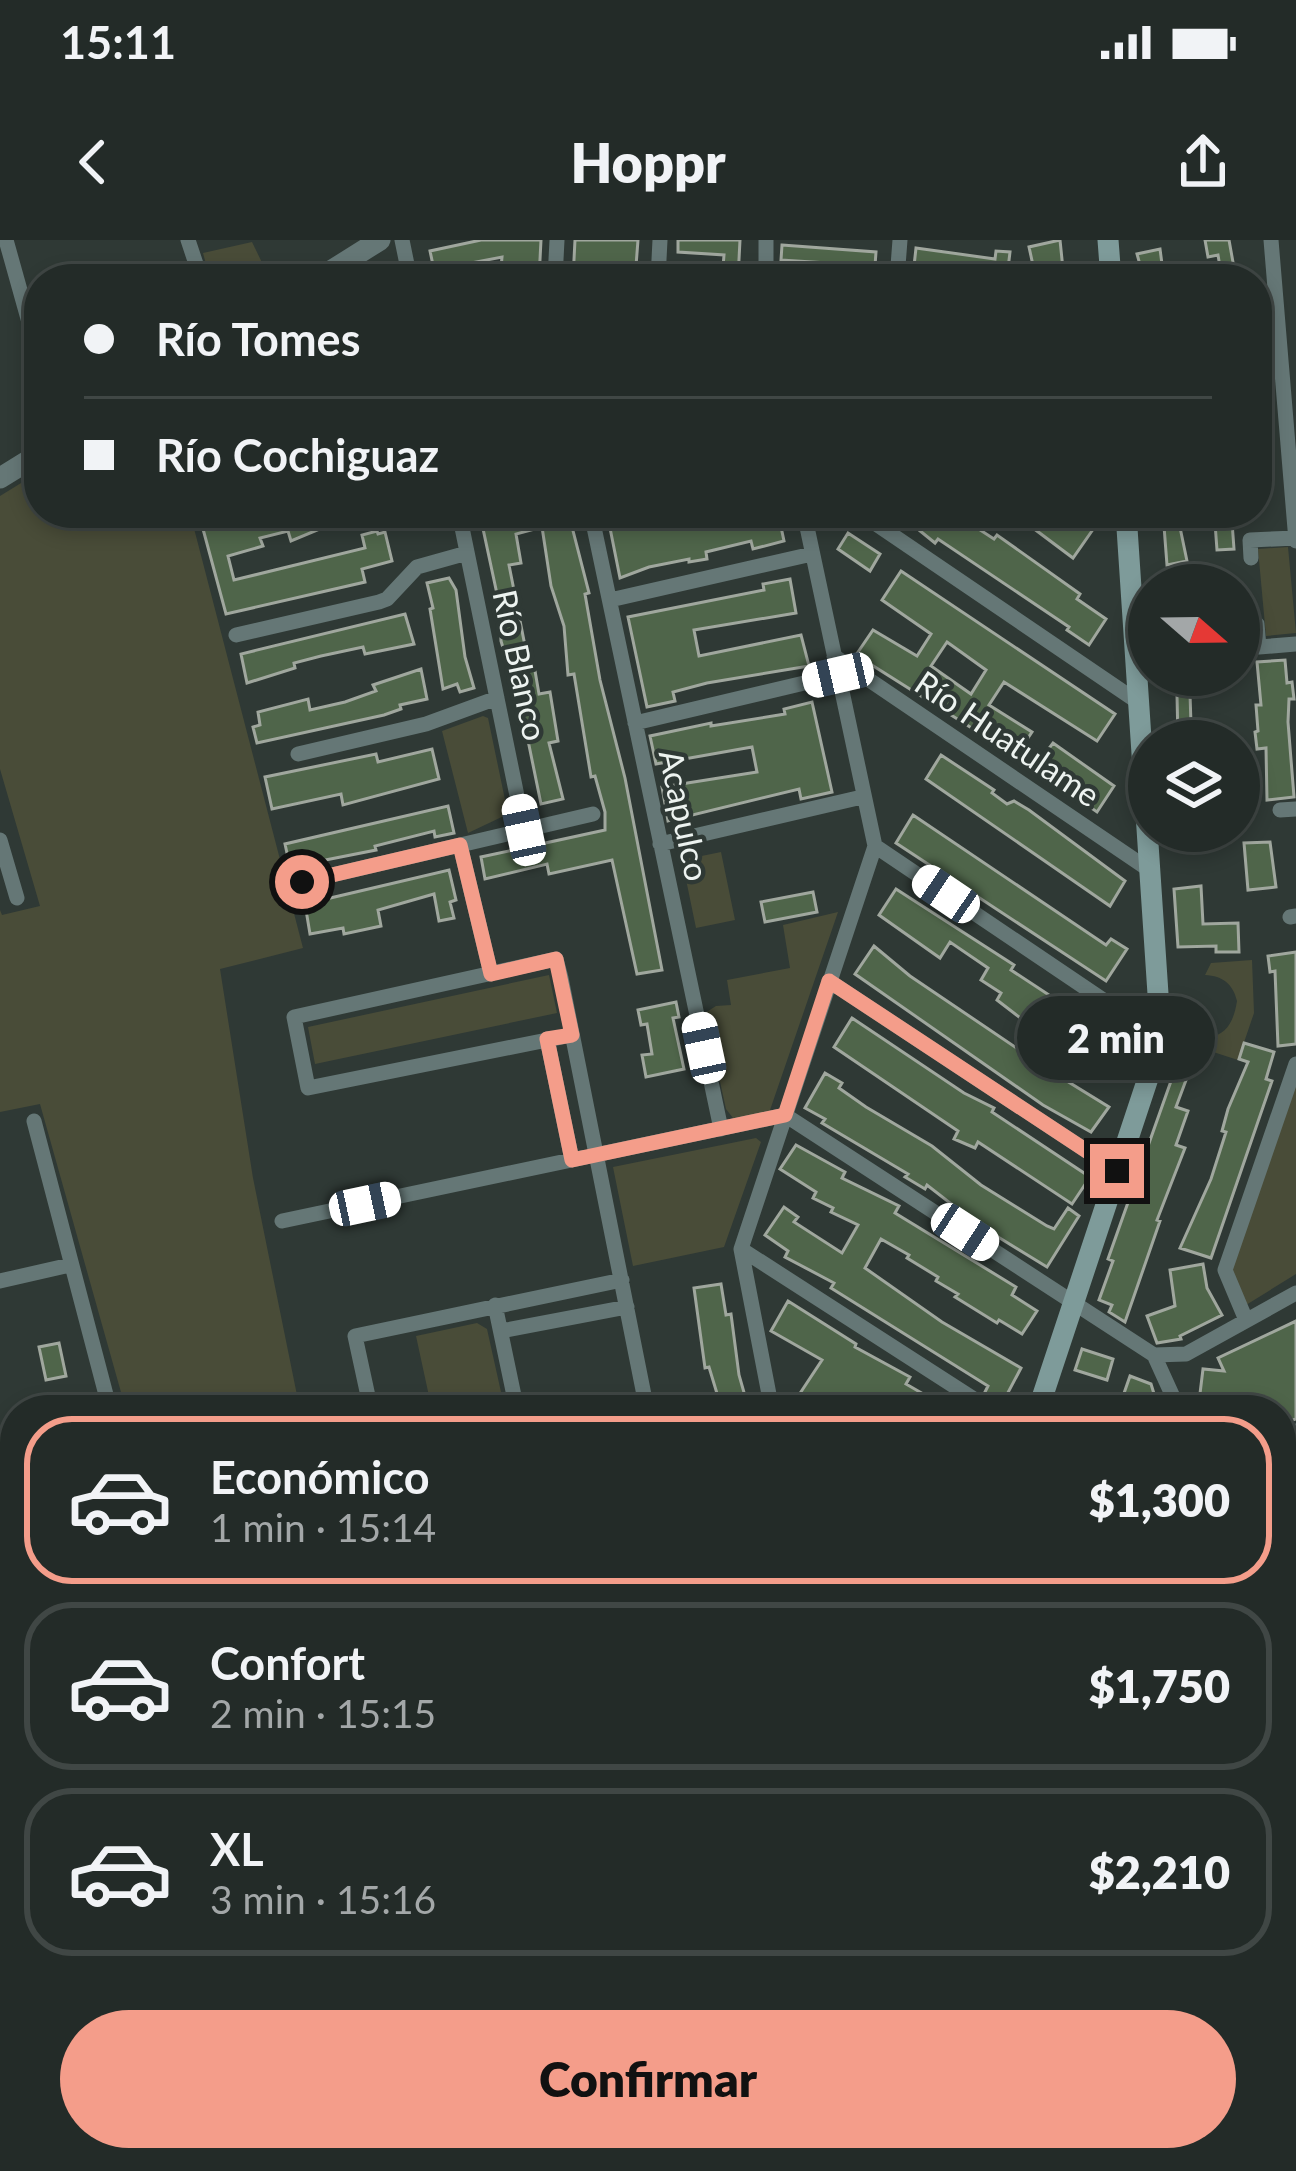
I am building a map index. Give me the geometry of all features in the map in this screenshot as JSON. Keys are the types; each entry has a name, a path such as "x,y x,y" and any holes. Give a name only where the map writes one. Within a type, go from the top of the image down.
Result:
{"main road":[{"path":"1043,1395 1161,1039 1123,528"}],"street":[{"path":"6,240 24,304"},
{"path":"342,264 380,240"},
{"path":"1251,558 1250,540 1296,540 1271,240"},
{"path":"1272,326 1278,325"},
{"name":"Río Blanco","path":"461,528 524,830"},
{"name":"Acapulco","path":"594,528 721,1129"},
{"path":"769,1395 741,1249 874,846 807,528"},
{"path":"882,528 1138,702"},
{"path":"236,635 379,602 417,567 467,553"},
{"path":"610,600 812,554"},
{"path":"1260,646 1296,644"},
{"name":"Río Huatulame","path":"834,656 1148,869"},
{"path":"635,723 838,675"},
{"path":"298,754 427,724 497,698"},
{"path":"660,844 862,796"},
{"path":"302,882 593,814"},
{"path":"0,840 17,898"},
{"path":"460,845 491,974"},
{"path":"874,846 1161,1039"},
{"path":"572,1035 308,1088 294,1017 556,959 572,1035 597,1155 644,1395"},
{"path":"829,981 1117,1171"},
{"path":"547,1039 572,1160"},
{"path":"1246,1320 1225,1270 1296,1064"},
{"path":"283,1221 785,1115 1154,1355 1186,1354 1294,1294"},
{"path":"34,1121 106,1395"},
{"path":"741,1249 968,1395"},
{"path":"0,1281 70,1265"},
{"path":"367,1395 355,1336 622,1280"},
{"path":"495,1305 514,1395"},
{"path":"501,1331 627,1306"},
{"path":"1172,1393 1176,1369 1186,1354"},
{"path":"1154,1355 1172,1393"}],"green space":[{"path":"252,242 263,264 206,264 203,253"},
{"path":"24,481 24,528 194,528 303,948 220,969 253,1178 297,1395 122,1395 40,1104 0,1112 0,910 2,915 40,906 0,769 0,496"},
{"path":"1288,547 1296,633 1266,636 1258,549"},
{"path":"488,718 508,814 468,833 442,731"},
{"path":"721,852 735,920 696,928 682,860"},
{"path":"838,912 769,1113 733,1118 726,1109 705,1013 731,1005 727,980 790,968 783,925"},
{"path":"1252,960 1254,1013 1238,1060 1207,1050 1208,1038 1229,1025 1237,1001 1226,982 1205,975 1211,963"},
{"path":"549,975 557,1013 315,1064 308,1027"},
{"path":"1296,1076 1296,1274 1246,1305 1229,1269"},
{"path":"756,1138 761,1142 724,1247 633,1266 613,1167"},
{"path":"477,1323 487,1329 502,1395 429,1395 416,1336"}],"building":[{"path":"481,240 541,240 540,264 501,264 502,257 433,264 430,251"},
{"path":"575,240 638,240 636,264 574,264"},
{"path":"678,240 740,240 739,264 723,264 724,255 678,252"},
{"path":"1060,240 1062,264 1033,264 1029,247"},
{"path":"1205,240 1229,240 1233,264 1220,264 1218,255 1208,257"},
{"path":"782,245 876,252 875,264 781,260"},
{"path":"916,248 995,259 996,251 1010,252 1009,264 914,264"},
{"path":"1160,249 1162,264 1140,264 1137,254"},
{"path":"322,528 291,541 288,531 260,538 263,546 228,556 234,580 365,548 362,535 377,531 385,532 392,561 362,569 365,582 226,614 203,529"},
{"path":"483,528 538,528 516,534 521,563 509,565 529,666 534,665 539,694 550,692 558,741 549,743 563,799 541,804 511,657 506,658 501,641 500,608"},
{"path":"542,528 572,528 662,970 637,974 612,860 549,874 547,864 485,879 481,857 605,830 574,674 568,675 564,626 551,586"},
{"path":"610,528 781,528 784,541 753,549 751,541 706,552 707,559 649,567 620,578"},
{"path":"916,528 977,528 994,539 997,535 1080,594 1077,599 1106,619 1089,645 938,539 935,543"},
{"path":"1033,528 1094,528 1073,558"},
{"path":"1164,528 1180,528 1187,561 1167,564"},
{"path":"1215,528 1232,528 1234,549 1217,550"},
{"path":"848,533 880,554 870,571 838,549"},
{"path":"901,571 1115,714 1097,741 1004,682 989,705 1032,732 1016,756 856,655 873,630 917,656 931,634 882,600","holes":["947,642 986,670 971,694 931,666"]},
{"path":"449,578 456,590 474,688 460,692 457,684 443,689 427,583"},
{"path":"790,579 796,613 694,630 699,656 801,635 809,666 707,683 673,692 675,701 647,707 628,617 764,590 763,584"},
{"path":"405,614 414,644 365,654 363,647 321,656 247,683 241,654"},
{"path":"1285,660 1287,683 1292,682 1294,699 1289,699 1288,722 1294,797 1267,800 1266,748 1260,749 1256,705 1261,705 1260,662"},
{"path":"421,669 427,699 400,705 401,709 384,715 257,743 253,727 260,725 258,712 308,699 310,710 345,702 376,691 373,685"},
{"path":"1177,696 1190,696 1191,720 1178,720"},
{"path":"812,702 832,792 801,799 799,789 668,821 662,787 757,772 752,747 656,764 650,736 785,714 784,709"},
{"path":"1053,743 1114,786 1097,812 1034,768"},
{"path":"432,749 439,779 343,805 341,794 272,809 265,777 376,754 378,762"},
{"path":"941,755 1007,804 1014,801 1029,810 1125,881 1110,906 926,779"},
{"path":"448,806 454,833 435,837 434,831 375,846 376,850 290,867 285,844"},
{"path":"913,815 1106,945 1111,939 1127,949 1106,981 896,843"},
{"path":"1260,842 1270,842 1276,887 1248,890 1245,852 1260,852"},
{"path":"449,870 456,900 450,902 454,918 439,921 434,894 378,910 381,926 344,934 343,928 310,934 305,904"},
{"path":"1201,886 1203,924 1238,923 1239,952 1216,952 1216,946 1178,947 1174,889"},
{"path":"896,889 1131,1049 1111,1078 1078,1055 1062,1078 1109,1107 1091,1132 1043,1105 855,974 874,946 1018,1049 1032,1027 997,1000 1001,993 981,980 988,968 950,942 940,958 879,915"},
{"path":"813,892 817,912 765,922 761,902"},
{"path":"1296,952 1296,1044 1278,1046 1275,971 1270,972 1268,956"},
{"path":"676,1002 679,1017 673,1018 684,1069 646,1077 642,1055 652,1054 647,1024 641,1025 638,1010"},
{"path":"852,1018 994,1108 992,1112 1090,1177 1072,1204 978,1142 975,1148 954,1139 958,1131 834,1047"},
{"path":"1244,1043 1274,1052 1266,1079 1272,1081 1211,1258 1180,1248 1211,1179 1228,1109 1248,1062 1239,1059"},
{"path":"1176,1067 1189,1072 1176,1107 1188,1111 1176,1145 1185,1148 1125,1322 1109,1312 1112,1305 1099,1300 1113,1261 1108,1259"},
{"path":"825,1073 866,1107 932,1146 981,1185 1047,1226 1054,1229 1068,1208 1079,1216 1047,1267 977,1224 927,1185 925,1189 822,1123 825,1119 805,1108"},
{"path":"796,1145 845,1172 842,1178 899,1206 895,1213 1016,1287 1012,1295 1037,1311 1022,1334 955,1297 958,1294 936,1281 938,1277 881,1239 865,1268 942,1322 1021,1368 1007,1395 985,1392 988,1386 831,1288 834,1283 785,1257 788,1251 765,1235 784,1207 798,1217 794,1222 842,1253 858,1225 831,1212 833,1208 813,1198 816,1192 780,1169"},
{"path":"1203,1264 1207,1288 1222,1315 1181,1339 1157,1343 1147,1316 1175,1306 1170,1270"},
{"path":"721,1284 745,1395 717,1395 709,1367 705,1368 694,1288"},
{"path":"788,1301 855,1347 910,1377 906,1384 925,1395 799,1395 822,1360 771,1331"},
{"path":"1296,1321 1296,1395 1200,1395 1203,1369 1224,1371 1218,1358"},
{"path":"59,1343 66,1376 46,1380 39,1347"},
{"path":"1082,1349 1113,1359 1107,1380 1075,1370"},
{"path":"1130,1376 1151,1384 1154,1395 1123,1395"}],"route":[{"path":"302,882 460,845 491,974 556,959 572,1035 547,1039 572,1160 785,1115 829,981 1117,1171"}]}
